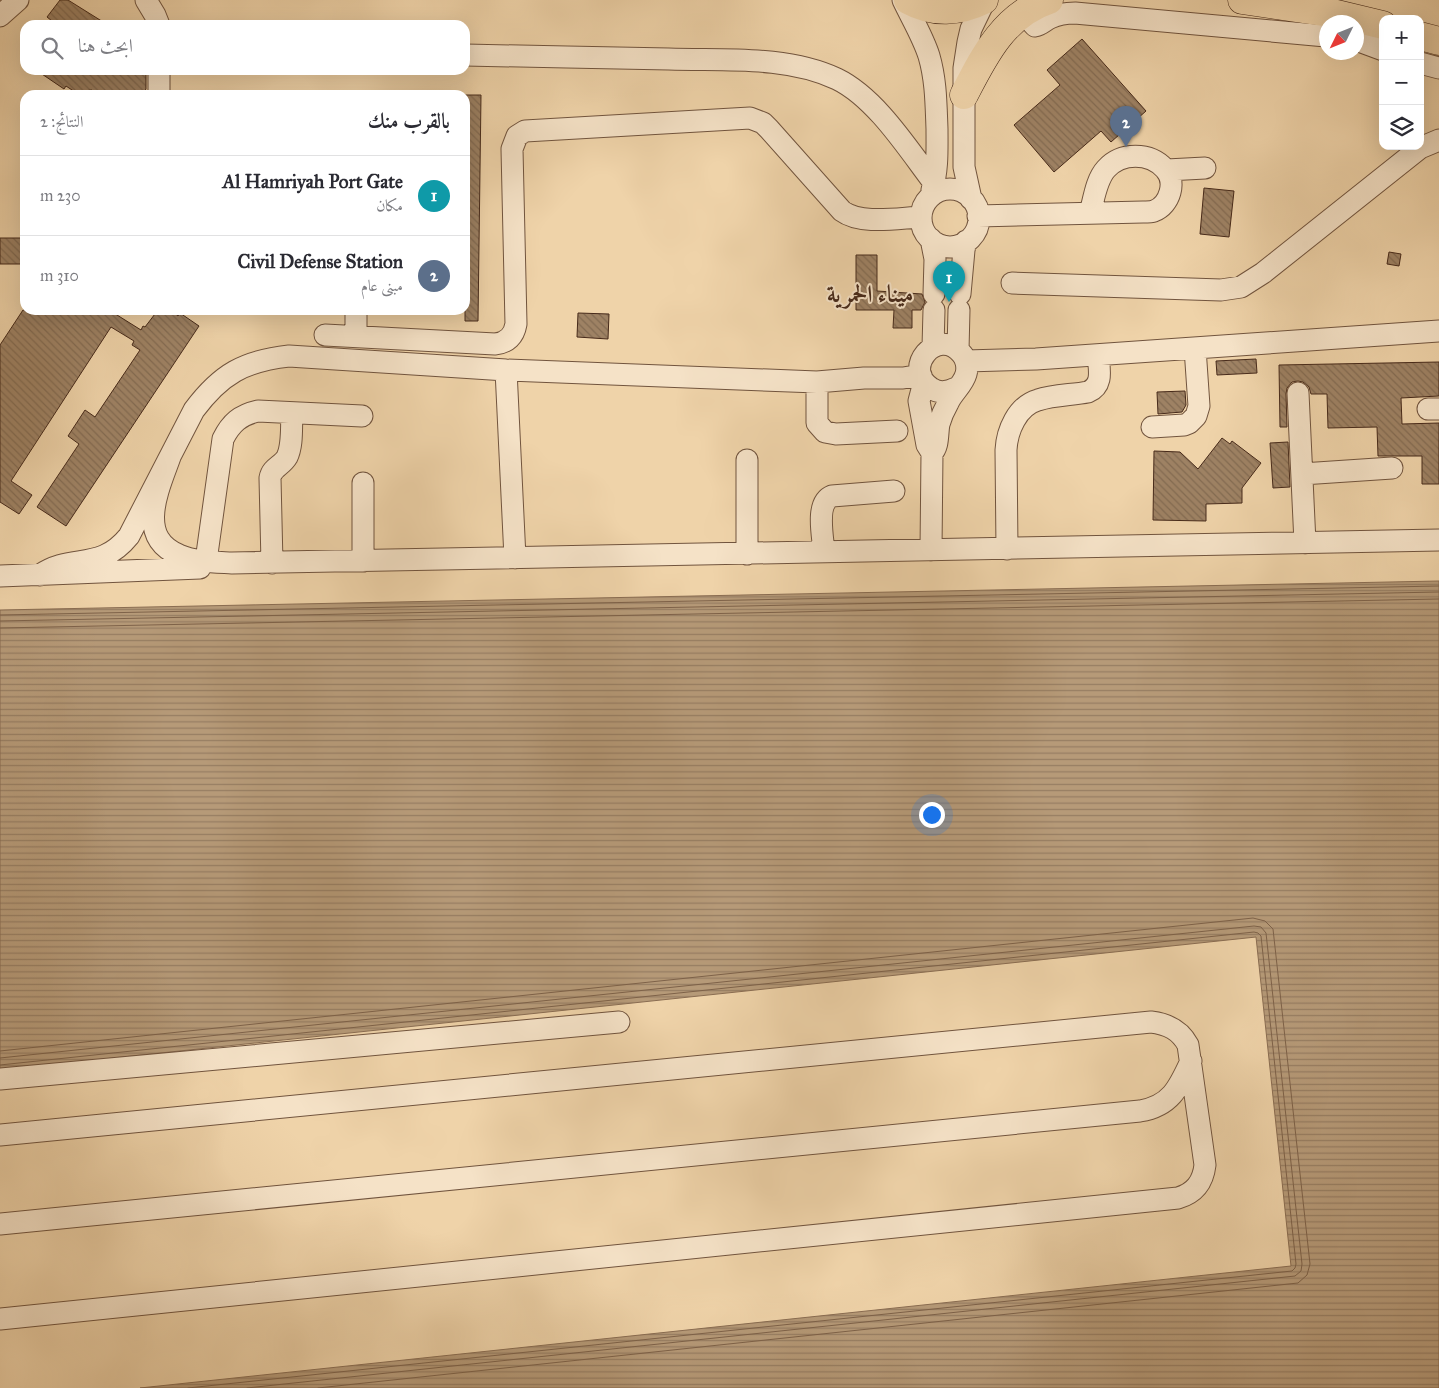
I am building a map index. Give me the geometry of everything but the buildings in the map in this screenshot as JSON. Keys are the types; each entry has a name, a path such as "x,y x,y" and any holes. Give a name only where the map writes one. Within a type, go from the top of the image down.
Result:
{"main road":[{"path":"908,0 921,6 942,10 964,8 984,0"},
{"path":"964,95 988,51 1002,31 1022,12 1049,0"},
{"path":"1242,0 1337,14 1379,24"},
{"path":"1424,37 1439,41"}],"lane":[{"path":"0,16 18,0"},
{"path":"146,0 157,20"},
{"path":"903,0 929,55 936,91 938,166 932,190 925,202 921,217 922,225 930,239 935,259 934,347"},
{"path":"930,239 944,246 952,246 966,241 976,230 975,207 964,166 964,68 971,30 984,0"},
{"path":"1022,12 1035,26 1040,25 1052,16 1075,13 1319,35"},
{"path":"1364,43 1379,49"},
{"path":"470,54 750,62 800,68 837,79 866,100 886,122 932,190"},
{"path":"1424,63 1439,68"},
{"path":"159,75 159,90"},
{"path":"325,335 495,344 505,341 512,335 516,324 512,149 516,136 525,130 750,118 763,123 769,129 842,212 848,216 861,219 921,217"},
{"path":"1012,283 1222,290 1241,287 1263,273 1420,148 1439,140"},
{"path":"975,207 1090,213 1155,210 1165,204 1171,193 1171,181 1167,170 1158,162 1148,157 1125,157 1115,162 1106,169 1100,179 1090,213"},
{"path":"1167,170 1205,168"},
{"path":"932,190 951,189 966,194 975,207"},
{"path":"932,454 936,449 940,422 944,411 956,388 966,376 967,368 962,356 960,302 966,241"},
{"path":"356,315 356,336"},
{"path":"931,550 932,454 927,445 919,402 922,378 920,364 922,358 934,347 946,345 962,356 1036,359 1439,331"},
{"path":"1152,428 1184,425 1196,416 1199,406 1195,348"},
{"path":"1007,549 1006,439 1010,430 1020,413 1037,400 1088,392 1096,388 1100,378 1098,355"},
{"path":"40,575 56,566 100,558 121,546 129,536 194,410 207,392 232,373 267,358 290,356 506,370 817,382 864,378 922,378 934,390 949,392 956,388"},
{"path":"506,370 515,558"},
{"path":"817,382 818,423 825,432 836,434 897,431"},
{"path":"1298,393 1305,543"},
{"path":"206,560 222,449 227,431 233,423 248,413 258,411 362,416"},
{"path":"272,562 270,478 274,469 282,463 288,454 292,413"},
{"path":"170,457 155,501 153,514 154,526 159,538 178,555 191,559 232,563 1439,540"},
{"path":"747,460 747,554"},
{"path":"1302,474 1392,468"},
{"path":"363,483 363,561"},
{"path":"824,552 822,508 828,498 832,496 894,490"},
{"path":"0,576 210,567 232,563"},
{"path":"0,1079 618,1022"},
{"path":"0,1135 1152,1022 1169,1026 1183,1037 1188,1045 1205,1165 1198,1187 1185,1196 1178,1198 0,1319"},
{"path":"0,1224 1140,1111 1156,1107 1171,1097 1177,1090 1191,1061"}],"water":[{"path":"1439,581 1439,1388 140,1388 1291,1266 1256,937 0,1070 0,610"}],"place":[{"name":"Civil Defense Station","path":"1126,147"},
{"name":"Al Hamriyah Port Gate","path":"949,302"}],"district":[{"name":"ميناء الحمرية","path":"870,294"}]}
